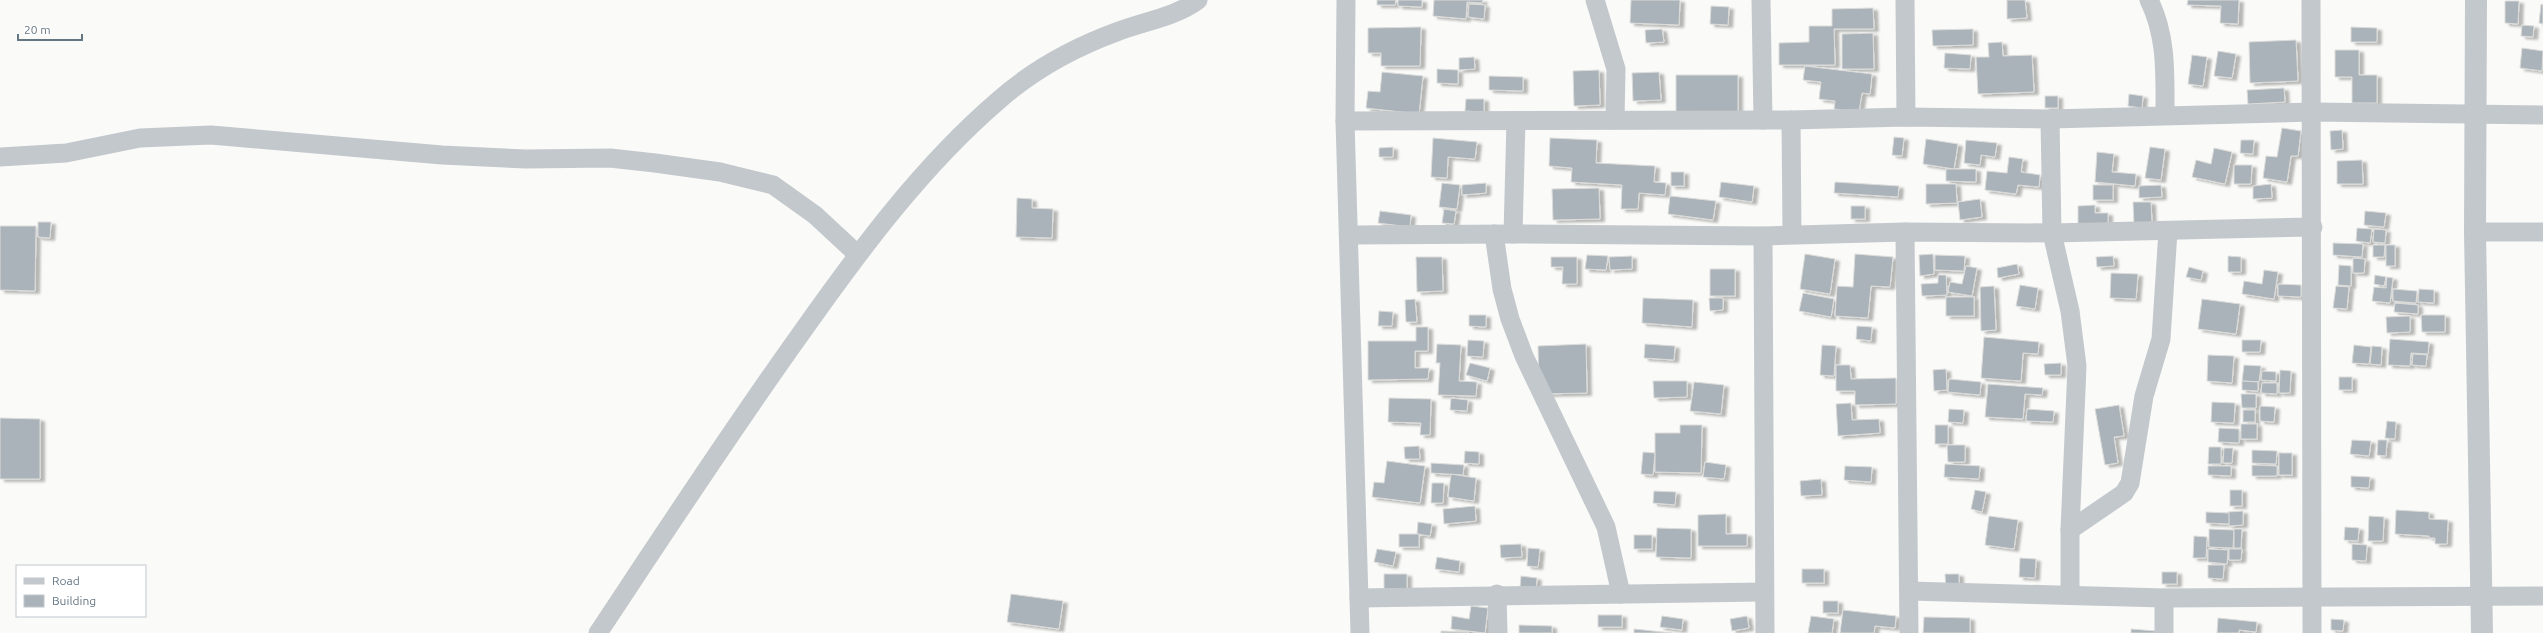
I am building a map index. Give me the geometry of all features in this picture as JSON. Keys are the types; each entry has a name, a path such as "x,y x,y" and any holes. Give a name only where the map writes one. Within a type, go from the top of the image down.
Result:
{"street":[{"path":"598,633 767,380 858,254 936,160 999,100 1042,67 1081,46 1177,11 1198,0"},
{"path":"1346,0 1346,121 1360,633"},
{"path":"1595,0 1616,70 1615,120"},
{"path":"1761,0 1763,120"},
{"path":"1905,0 1906,117"},
{"path":"2149,0 2162,37 2165,56 2165,114"},
{"path":"2311,0 2313,112 2312,633"},
{"path":"2476,0 2474,114 2475,232 2482,633"},
{"path":"1346,121 1790,120 1906,117 2050,119 2165,114 2313,112 2543,115"},
{"path":"2050,119 2052,233 2070,311 2077,366 2070,530 2070,595"},
{"path":"1790,120 1792,234"},
{"path":"1513,234 1516,121"},
{"path":"0,157 66,153 140,138 211,134 442,155 526,158 610,158 655,163 720,172 773,185 815,215 858,254"},
{"path":"1349,235 1513,234 1763,236 1905,232 2052,233 2313,228"},
{"path":"2070,530 2124,493 2130,483 2144,396 2161,338 2168,231"},
{"path":"1905,232 1909,633"},
{"path":"2475,232 2543,232"},
{"path":"1494,234 1502,289 1510,319 1524,356 1606,527 1621,594"},
{"path":"1763,236 1765,633"},
{"path":"1909,591 2164,598 2543,596"},
{"path":"1359,598 1497,594 1764,592"},
{"path":"1497,594 1498,633"},
{"path":"2164,598 2164,633"}],"building":[{"path":"1377,0 1396,0 1395,5 1377,5"},
{"path":"1398,0 1422,0 1422,7 1398,6"},
{"path":"1434,0 1483,0 1482,3 1467,2 1466,19 1433,16"},
{"path":"1631,0 1680,0 1679,25 1630,23"},
{"path":"2007,0 2025,0 2027,18 2007,19"},
{"path":"2188,0 2239,0 2238,24 2220,23 2221,6 2187,5"},
{"path":"2505,1 2519,1 2518,24 2505,23"},
{"path":"1469,4 1485,5 1484,19 1468,17"},
{"path":"2541,4 2543,5 2543,24 2539,23"},
{"path":"1711,6 1729,7 1728,25 1710,24"},
{"path":"1873,8 1874,29 1834,29 1835,65 1779,65 1779,43 1809,42 1809,26 1832,26 1832,9"},
{"path":"2522,25 2534,26 2533,37 2521,36"},
{"path":"1421,27 1420,66 1381,66 1381,53 1368,53 1368,28"},
{"path":"2351,27 2377,28 2377,42 2351,42"},
{"path":"1662,29 1664,42 1646,43 1645,30"},
{"path":"1973,29 1973,45 1933,46 1932,30"},
{"path":"1873,33 1874,69 1842,69 1842,34"},
{"path":"2296,40 2298,81 2250,83 2249,42"},
{"path":"2002,42 2003,56 2032,55 2034,92 1978,94 1976,57 1989,57 1988,43"},
{"path":"2522,48 2543,51 2542,71 2520,68"},
{"path":"2335,50 2359,50 2359,75 2377,75 2377,103 2352,103 2352,77 2335,77"},
{"path":"2218,51 2236,54 2232,78 2214,76"},
{"path":"1945,53 1971,55 1970,69 1944,68"},
{"path":"2192,55 2207,57 2203,86 2188,84"},
{"path":"1474,57 1475,69 1459,70 1459,58"},
{"path":"1805,66 1872,74 1870,94 1862,93 1859,112 1834,109 1835,101 1819,99 1821,82 1803,80"},
{"path":"1437,69 1458,70 1458,84 1437,83"},
{"path":"1599,70 1600,105 1574,106 1573,71"},
{"path":"1382,72 1423,76 1419,114 1366,108 1368,91 1380,92"},
{"path":"1659,72 1661,100 1633,101 1632,73"},
{"path":"1676,75 1738,75 1738,112 1676,112"},
{"path":"1489,76 1523,77 1523,91 1489,90"},
{"path":"2284,88 2285,102 2248,104 2247,90"},
{"path":"2129,94 2143,96 2142,108 2128,106"},
{"path":"2045,96 2058,96 2058,108 2045,108"},
{"path":"1466,99 1484,99 1484,112 1465,111"},
{"path":"2282,128 2301,131 2298,156 2291,156 2287,182 2263,178 2266,156 2277,157"},
{"path":"2342,130 2343,149 2331,150 2330,131"},
{"path":"1894,137 1904,138 1902,156 1892,155"},
{"path":"1433,138 1477,142 1475,159 1448,157 1447,178 1431,177"},
{"path":"1550,138 1597,140 1596,163 1655,166 1654,182 1666,183 1665,195 1639,193 1638,209 1621,209 1622,185 1571,182 1572,168 1549,166"},
{"path":"1926,139 1958,144 1954,169 1923,164"},
{"path":"1966,140 1997,143 1995,157 1981,155 1980,165 1964,163"},
{"path":"2241,140 2254,140 2253,154 2240,153"},
{"path":"1393,147 1393,157 1379,157 1379,148"},
{"path":"2150,147 2165,149 2161,180 2145,178"},
{"path":"2214,148 2232,152 2225,184 2192,177 2196,160 2211,164"},
{"path":"2097,152 2114,154 2112,172 2136,174 2135,186 2095,182"},
{"path":"2009,157 2023,159 2021,172 2040,175 2039,187 2018,185 2016,194 1985,190 1987,171 2007,173"},
{"path":"2362,160 2363,184 2337,184 2337,161"},
{"path":"2234,165 2252,165 2251,184 2234,184"},
{"path":"1946,169 1976,169 1976,182 1946,181"},
{"path":"1671,172 1684,172 1684,186 1671,186"},
{"path":"1721,182 1754,186 1752,202 1719,197"},
{"path":"1835,182 1899,186 1898,197 1834,193"},
{"path":"1442,183 1460,185 1457,209 1439,207"},
{"path":"1486,183 1486,193 1462,195 1462,185"},
{"path":"1926,184 1956,184 1957,203 1926,204"},
{"path":"2271,184 2272,198 2253,199 2253,186"},
{"path":"2093,185 2113,185 2113,200 2093,200"},
{"path":"2161,185 2162,197 2139,198 2139,186"},
{"path":"1599,188 1600,219 1553,220 1552,189"},
{"path":"1670,196 1716,201 1713,220 1668,214"},
{"path":"1017,198 1032,199 1032,208 1053,209 1052,238 1016,237"},
{"path":"1980,199 1982,217 1960,220 1958,202"},
{"path":"2133,202 2151,202 2152,224 2134,225"},
{"path":"2095,205 2095,213 2108,213 2108,224 2078,225 2078,206"},
{"path":"1851,206 1865,206 1865,219 1851,219"},
{"path":"1444,209 1456,211 1454,224 1442,223"},
{"path":"1380,211 1411,215 1410,227 1378,223"},
{"path":"2365,211 2386,213 2384,227 2364,225"},
{"path":"38,222 51,222 50,238 38,237"},
{"path":"0,226 36,226 35,291 0,290"},
{"path":"2357,228 2372,229 2370,243 2356,241"},
{"path":"2374,229 2386,230 2385,243 2373,242"},
{"path":"2333,243 2363,244 2362,257 2333,255"},
{"path":"2373,245 2385,245 2384,257 2373,257"},
{"path":"2386,245 2395,245 2395,266 2386,266"},
{"path":"1805,254 1835,259 1830,294 1800,289"},
{"path":"1855,254 1893,257 1890,287 1871,286 1868,318 1835,316 1837,286 1853,287"},
{"path":"1933,254 1934,274 1920,276 1919,255"},
{"path":"1587,255 1608,256 1606,270 1585,269"},
{"path":"1935,255 1965,256 1964,271 1935,270"},
{"path":"1632,256 1632,269 1610,270 1609,257"},
{"path":"2113,256 2114,266 2097,267 2096,257"},
{"path":"2228,256 2241,257 2241,272 2228,272"},
{"path":"1416,257 1442,257 1443,291 1417,292"},
{"path":"1551,257 1577,257 1577,284 1562,284 1563,267 1551,267"},
{"path":"2353,258 2365,259 2364,273 2353,273"},
{"path":"2017,264 2019,274 1998,278 1997,268"},
{"path":"2339,265 2351,266 2351,286 2338,285"},
{"path":"1966,266 1977,268 1972,296 1948,292 1950,282 1962,284"},
{"path":"2189,267 2203,271 2201,280 2186,277"},
{"path":"1710,269 1735,269 1735,296 1710,296"},
{"path":"2264,270 2278,272 2274,299 2242,294 2244,281 2262,284"},
{"path":"2111,273 2138,274 2136,299 2110,298"},
{"path":"1938,275 1946,275 1947,295 1922,296 1921,284 1938,283"},
{"path":"2375,275 2386,277 2384,286 2374,284"},
{"path":"2387,277 2393,278 2390,303 2372,301 2374,287 2386,288"},
{"path":"2278,284 2301,285 2301,297 2278,296"},
{"path":"2020,285 2038,288 2035,309 2016,306"},
{"path":"1994,286 1996,330 1981,331 1980,287"},
{"path":"2336,286 2349,287 2347,309 2333,308"},
{"path":"2393,289 2417,291 2416,303 2393,301"},
{"path":"2419,289 2434,290 2434,303 2418,302"},
{"path":"1803,293 1834,299 1831,317 1799,311"},
{"path":"1946,297 1974,297 1974,316 1946,316"},
{"path":"1643,298 1693,300 1692,327 1642,323"},
{"path":"1709,298 1723,298 1723,310 1710,311"},
{"path":"1415,299 1417,322 1406,322 1405,300"},
{"path":"2202,299 2240,304 2236,334 2198,329"},
{"path":"2395,303 2418,305 2418,314 2394,312"},
{"path":"1379,311 1393,312 1392,326 1378,326"},
{"path":"1469,315 1486,315 1486,327 1469,326"},
{"path":"2421,315 2445,315 2445,332 2422,332"},
{"path":"2410,316 2410,332 2387,333 2386,317"},
{"path":"1857,326 1872,327 1871,341 1856,339"},
{"path":"1416,327 1428,327 1428,351 1415,351 1415,368 1429,368 1428,379 1368,380 1368,341 1416,341"},
{"path":"1984,337 2039,342 2038,354 2023,353 2021,381 1981,378"},
{"path":"2390,339 2429,342 2428,354 2411,353 2410,366 2388,365"},
{"path":"1468,340 1484,341 1483,357 1467,356"},
{"path":"2242,340 2261,340 2260,352 2242,352"},
{"path":"1437,344 1461,345 1459,381 1477,382 1476,396 1438,395 1440,363 1436,363"},
{"path":"1586,344 1587,393 1539,394 1538,346"},
{"path":"1645,344 1675,346 1674,360 1644,358"},
{"path":"1822,345 1836,346 1834,376 1820,375"},
{"path":"2354,345 2371,347 2369,364 2352,363"},
{"path":"2372,346 2382,347 2381,365 2370,364"},
{"path":"2413,354 2427,355 2426,366 2412,365"},
{"path":"2208,355 2234,356 2232,383 2207,381"},
{"path":"1470,363 1490,368 1487,381 1466,375"},
{"path":"2061,363 2061,375 2045,375 2044,364"},
{"path":"1836,365 1850,365 1851,379 1896,378 1896,404 1855,405 1855,391 1836,391"},
{"path":"2244,365 2261,366 2259,382 2242,381"},
{"path":"1946,369 1947,390 1934,391 1933,370"},
{"path":"2280,370 2291,371 2290,393 2279,393"},
{"path":"2262,371 2276,372 2276,381 2261,380"},
{"path":"2339,377 2352,377 2352,390 2339,390"},
{"path":"1949,379 1981,382 1980,395 1948,392"},
{"path":"1653,381 1687,381 1687,397 1654,398"},
{"path":"2242,381 2258,382 2258,391 2242,390"},
{"path":"1694,382 1724,385 1721,414 1690,411"},
{"path":"2262,383 2277,383 2277,394 2261,393"},
{"path":"1988,384 2043,388 2042,395 2025,394 2023,419 1985,417"},
{"path":"2241,394 2256,394 2256,408 2242,408"},
{"path":"1389,398 1431,399 1430,435 1420,435 1421,423 1388,422"},
{"path":"1451,398 1468,400 1467,411 1450,410"},
{"path":"2212,402 2235,403 2234,423 2211,422"},
{"path":"1851,403 1852,420 1879,419 1880,433 1838,436 1836,404"},
{"path":"2119,405 2124,436 2114,437 2118,463 2105,465 2095,409"},
{"path":"2260,406 2275,407 2274,422 2260,421"},
{"path":"1949,409 1964,410 1963,423 1948,422"},
{"path":"2027,409 2054,411 2053,422 2026,421"},
{"path":"2243,410 2255,410 2255,422 2243,422"},
{"path":"0,418 40,419 40,479 0,479"},
{"path":"2387,421 2396,422 2395,439 2385,438"},
{"path":"2241,424 2257,424 2257,439 2241,439"},
{"path":"1680,425 1702,425 1701,473 1655,472 1655,433 1680,433"},
{"path":"1935,425 1948,425 1948,444 1935,444"},
{"path":"2219,428 2239,429 2239,443 2218,442"},
{"path":"2352,440 2371,441 2369,456 2350,454"},
{"path":"2378,440 2387,440 2386,456 2377,455"},
{"path":"1947,445 1965,445 1965,462 1948,462"},
{"path":"1419,446 1420,459 1405,459 1404,447"},
{"path":"2209,447 2221,447 2221,464 2208,464"},
{"path":"2224,448 2233,448 2232,463 2223,463"},
{"path":"2252,450 2277,451 2276,464 2252,463"},
{"path":"1465,451 1479,452 1479,464 1464,463"},
{"path":"1643,452 1655,453 1653,475 1641,474"},
{"path":"2279,453 2292,453 2292,475 2279,475"},
{"path":"1387,461 1425,466 1420,503 1372,497 1374,482 1384,483"},
{"path":"1705,462 1726,465 1724,479 1703,477"},
{"path":"1431,463 1464,465 1463,475 1431,473"},
{"path":"1945,464 1980,466 1979,479 1944,477"},
{"path":"2252,465 2277,466 2277,476 2252,476"},
{"path":"1845,466 1872,467 1871,482 1844,480"},
{"path":"2208,466 2231,466 2231,476 2208,475"},
{"path":"1451,474 1476,478 1474,501 1448,497"},
{"path":"2351,476 2370,477 2369,488 2351,487"},
{"path":"1821,479 1822,495 1801,496 1800,481"},
{"path":"1432,483 1444,483 1443,503 1431,503"},
{"path":"1975,490 1986,492 1982,512 1971,509"},
{"path":"2230,490 2242,490 2242,506 2230,506"},
{"path":"1654,491 1676,492 1675,505 1653,503"},
{"path":"1475,506 1476,521 1444,524 1443,509"},
{"path":"2396,510 2429,512 2429,519 2448,520 2447,544 2435,544 2435,538 2429,538 2429,536 2395,534"},
{"path":"2243,511 2243,525 2229,526 2228,512"},
{"path":"2206,512 2229,513 2229,524 2206,523"},
{"path":"1726,514 1726,534 1747,534 1747,546 1698,546 1698,515"},
{"path":"1989,516 2018,520 2014,549 1985,545"},
{"path":"2369,516 2384,517 2383,541 2368,541"},
{"path":"1418,522 1432,524 1430,536 1417,534"},
{"path":"2345,527 2359,528 2358,541 2344,540"},
{"path":"1657,528 1691,529 1691,558 1656,557"},
{"path":"2209,529 2234,530 2233,548 2209,547"},
{"path":"2234,529 2242,529 2241,548 2234,548"},
{"path":"1399,534 1419,534 1419,547 1399,547"},
{"path":"1634,535 1652,535 1652,549 1634,549"},
{"path":"2194,536 2207,537 2206,558 2193,558"},
{"path":"1521,544 1522,557 1501,558 1500,545"},
{"path":"2352,544 2367,545 2366,561 2352,560"},
{"path":"1528,548 1540,549 1538,567 1527,566"},
{"path":"1377,549 1396,552 1393,566 1374,562"},
{"path":"2208,549 2228,550 2227,564 2208,562"},
{"path":"2229,549 2242,549 2241,560 2229,560"},
{"path":"1437,557 1460,561 1459,572 1435,569"},
{"path":"2020,558 2036,559 2035,578 2019,577"},
{"path":"2208,565 2224,565 2223,579 2208,578"},
{"path":"1802,569 1824,569 1824,583 1802,583"},
{"path":"2162,572 2177,572 2177,584 2162,584"},
{"path":"1384,574 1407,574 1407,590 1384,591"},
{"path":"1945,574 1959,574 1959,590 1946,590"},
{"path":"1521,576 1537,578 1536,590 1520,588"},
{"path":"1011,594 1063,601 1059,629 1007,622"},
{"path":"1823,601 1838,601 1838,613 1823,613"},
{"path":"1471,606 1488,608 1485,633 1451,629 1452,616 1469,619"},
{"path":"1843,610 1896,616 1895,628 1875,626 1874,633 1840,633"},
{"path":"1598,615 1622,615 1622,627 1598,627"},
{"path":"1662,616 1683,619 1682,630 1660,627"},
{"path":"1747,616 1749,628 1732,631 1730,619"},
{"path":"1811,616 1834,619 1832,633 1808,633"},
{"path":"1924,617 1970,618 1970,633 1923,633"},
{"path":"2218,618 2257,622 2256,632 2239,630 2239,633 2217,633"},
{"path":"2331,619 2344,620 2343,631 2331,630"},
{"path":"1519,625 1552,626 1552,633 1519,633"},
{"path":"1634,629 1672,633 1634,633"},
{"path":"2131,629 2156,631 2155,633 2131,633"},
{"path":"1441,631 1468,632 1468,633 1441,633"}]}
